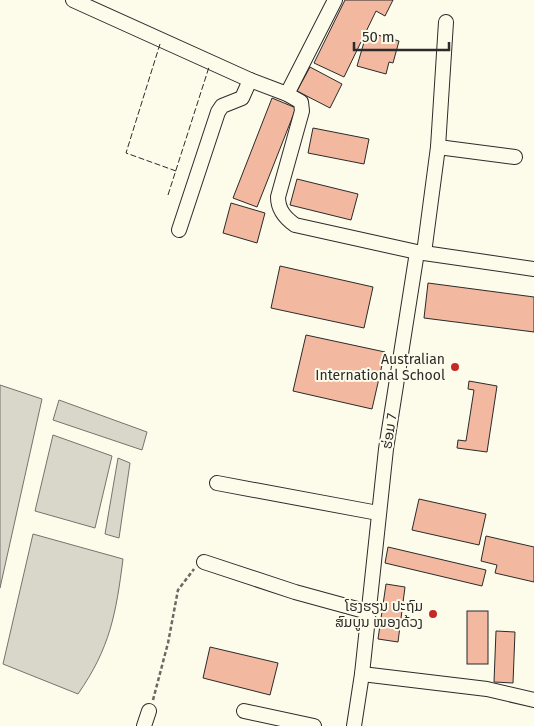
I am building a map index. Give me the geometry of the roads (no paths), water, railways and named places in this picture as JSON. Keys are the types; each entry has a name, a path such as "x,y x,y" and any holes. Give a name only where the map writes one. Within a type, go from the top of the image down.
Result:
{"street":[{"path":"73,0 250,80 287,94 301,102 302,111 278,197 280,211 286,219 295,225 420,252 534,269"},
{"path":"287,94 335,0"},
{"name":"ຮ່ອມ 7","path":"354,726 362,674 386,449 438,147 446,22"},
{"path":"179,230 218,112 222,106 242,98 250,80"},
{"path":"438,147 515,157"},
{"path":"217,483 378,513"},
{"path":"204,562 295,592 368,612"},
{"path":"362,674 487,688 534,700"},
{"path":"244,710 314,726"},
{"path":"144,726 149,711"}],"place":[{"name":"Australian International School","path":"455,367"},
{"name":"ໂຮງຮຽນ ປະຖົມ ສົມບູນ ໜອງດ້ວງ","path":"433,614"}]}
